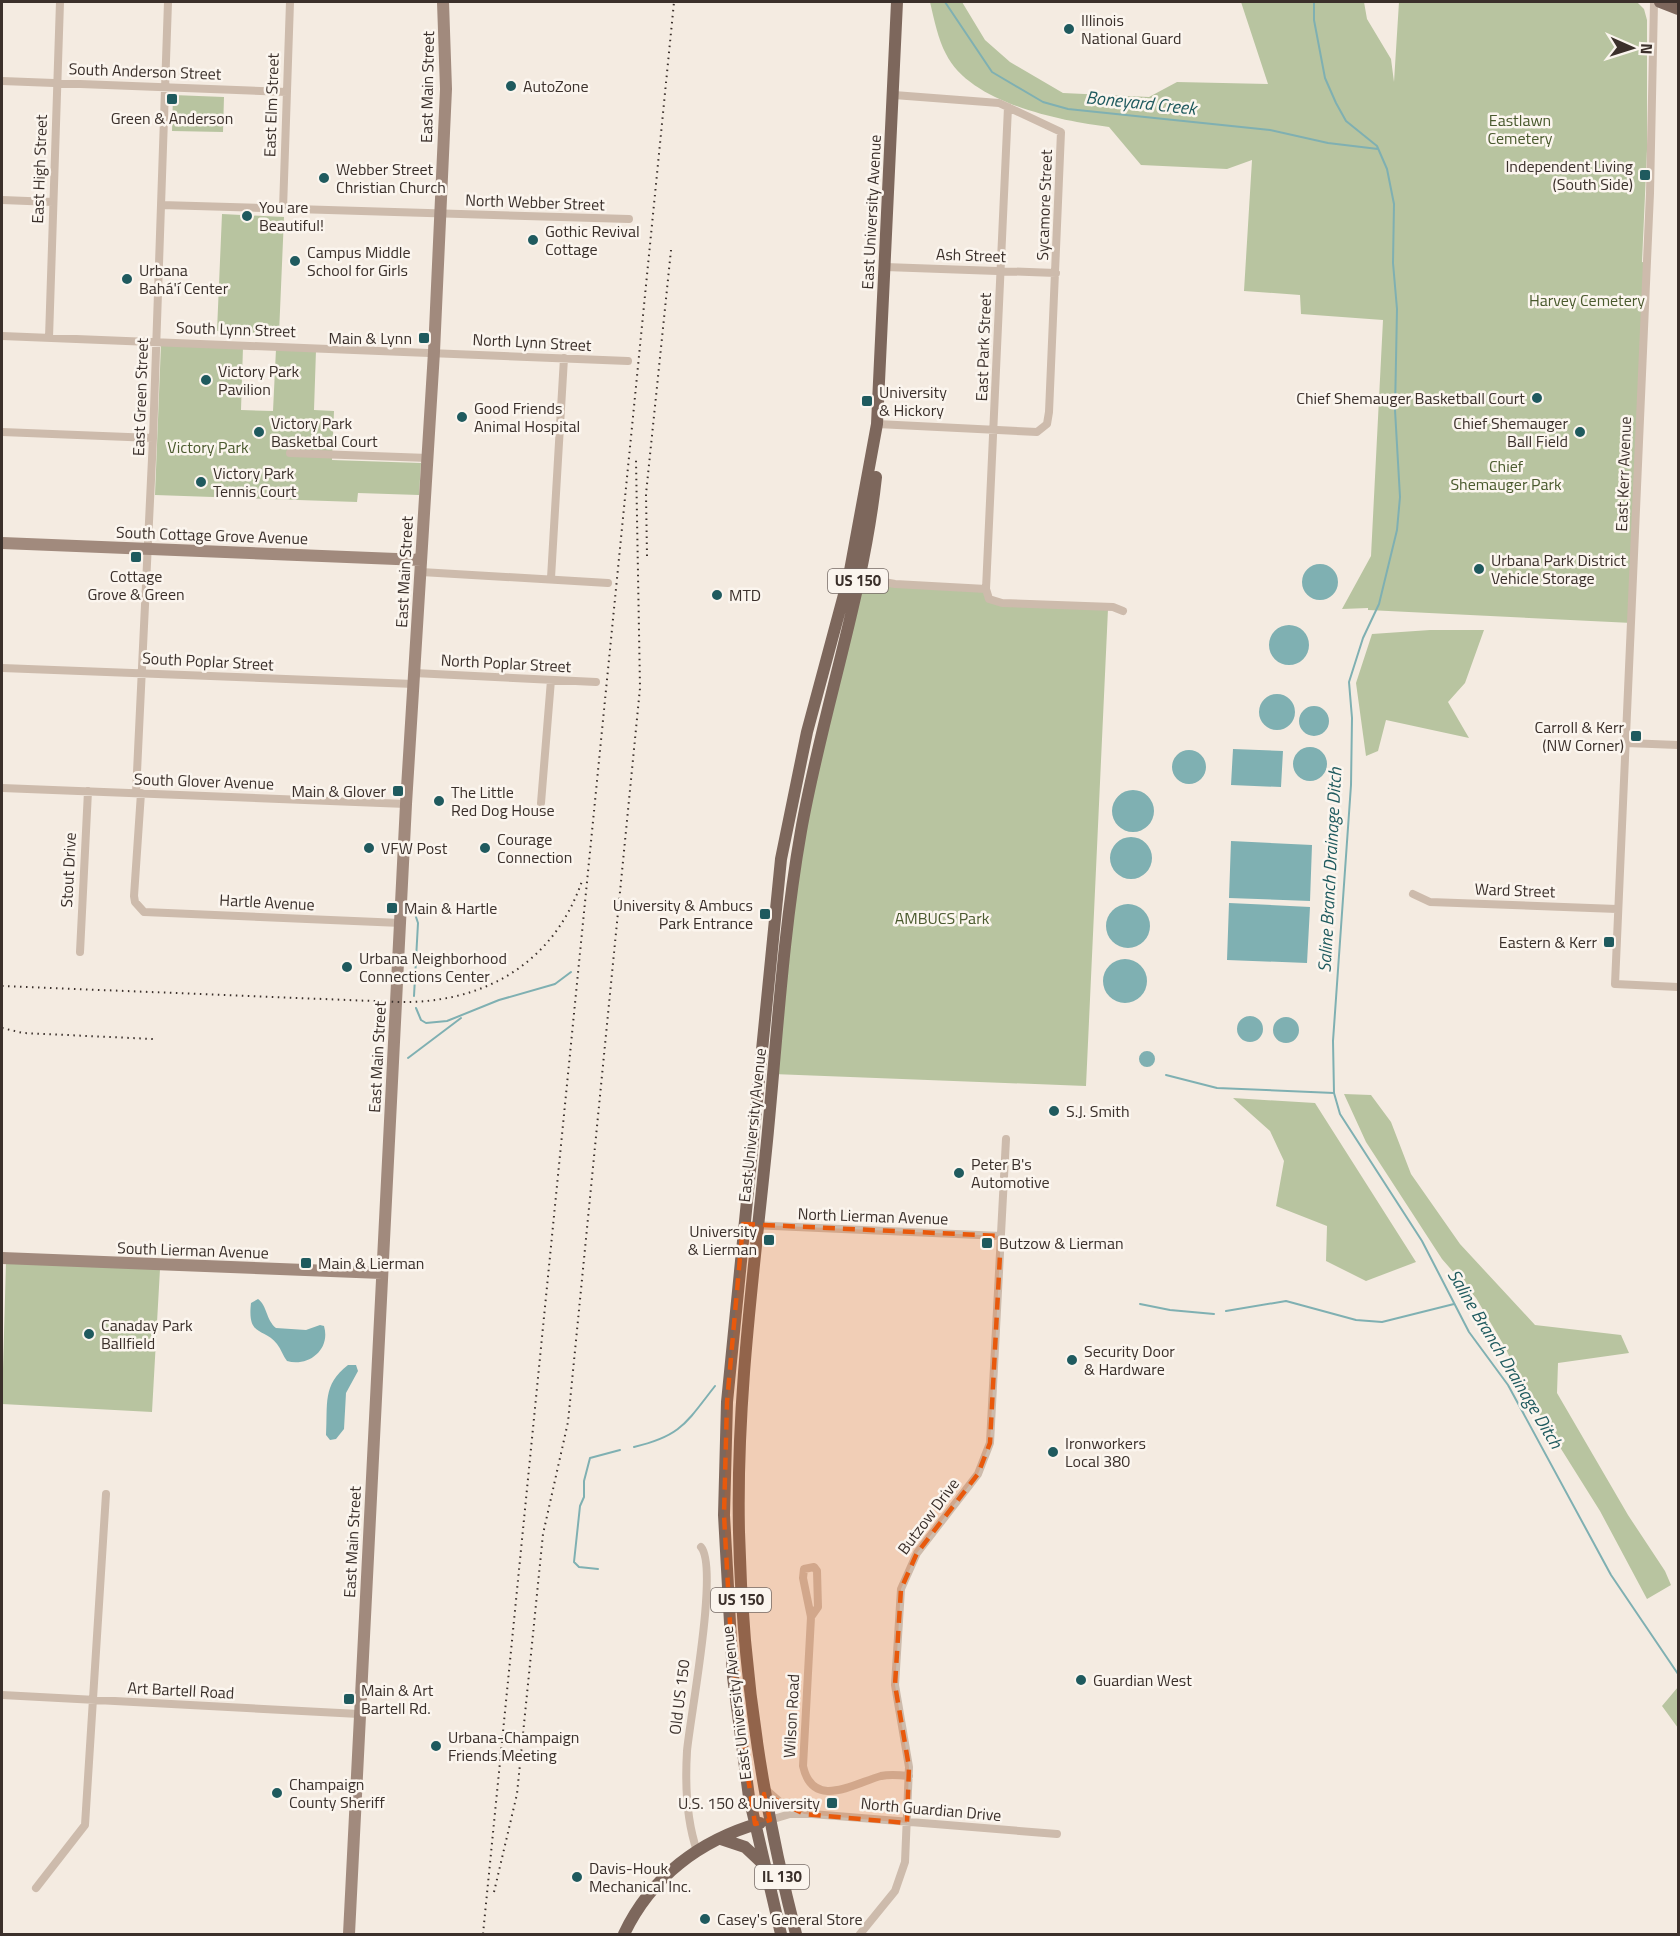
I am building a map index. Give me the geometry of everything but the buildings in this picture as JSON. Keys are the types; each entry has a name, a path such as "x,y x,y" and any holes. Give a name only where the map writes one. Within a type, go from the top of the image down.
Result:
{"main road":[{"name":"East Main Street","path":"349,1935 406,804 434,352 446,88 443,2"},
{"name":"East University Avenue","path":"770,1820 763,1787 746,1658 739,1530 742,1390 793,880 809,787 854,577 877,424 897,2"},
{"path":"1660,2 1678,9"},
{"name":"South Cottage Grove Avenue","path":"2,543 148,549 421,566"},
{"name":"East University Avenue","path":"763,1864 733,1677 724,1525 727,1402 781,859 807,732 854,577"},
{"name":"South Lierman Avenue","path":"2,1258 382,1273"},
{"path":"624,1935 640,1904 659,1880 697,1851 755,1824 770,1820"},
{"name":"IL 130","path":"770,1820 796,1935"},
{"path":"721,1839 745,1846 763,1864"},
{"name":"IL 130","path":"763,1864 781,1935"}],"street":[{"name":"East High Street","path":"49,338 60,2"},
{"name":"East Green Street","path":"135,902 168,2"},
{"name":"East Elm Street","path":"283,209 290,2"},
{"name":"East Kerr Avenue","path":"1654,2 1650,194 1614,984 1678,987"},
{"name":"South Anderson Street","path":"2,81 287,92"},
{"name":"Sycamore Street","path":"894,95 989,102 1008,107 1061,132 1056,273"},
{"name":"East Park Street","path":"986,589 1008,107"},
{"path":"2,200 53,202"},
{"name":"North Webber Street","path":"161,205 629,219"},
{"name":"Ash Street","path":"885,267 1056,273"},
{"path":"877,424 1034,433 1042,431 1048,421 1056,273"},
{"name":"South Lynn Street","path":"2,336 434,352"},
{"name":"North Lynn Street","path":"434,352 628,361"},
{"path":"551,578 564,358"},
{"path":"2,432 153,438"},
{"path":"290,453 428,458"},
{"path":"421,566 608,583"},
{"path":"854,577 895,584 986,589 988,599 1002,603 1113,607 1123,611"},
{"name":"South Poplar Street","path":"2,668 414,679"},
{"name":"North Poplar Street","path":"414,679 596,682"},
{"path":"541,803 551,680"},
{"path":"1626,744 1678,745"},
{"name":"South Glover Avenue","path":"2,788 406,804"},
{"name":"Stout Drive","path":"80,952 88,790"},
{"name":"Ward Street","path":"1413,894 1430,902 1617,909"},
{"name":"Hartle Avenue","path":"135,902 144,912 156,914 401,923"},
{"name":"Butzow Drive","path":"860,1935 895,1891 905,1862 909,1776 895,1685 901,1589 917,1553 978,1474 990,1443 1006,1139"},
{"name":"North Lierman Avenue","path":"743,1224 1001,1236"},
{"path":"36,1888 85,1825 106,1494"},
{"name":"Old US 150","path":"697,1851 688,1812 687,1753 705,1603 706,1561 701,1547"},
{"name":"Wilson Road","path":"811,1617 818,1607 817,1571 814,1567 809,1566 804,1569 802,1578 811,1617 803,1766 808,1779 818,1788 834,1791 879,1777 909,1776"},
{"name":"Art Bartell Road","path":"2,1695 359,1714"},
{"name":"North Guardian Drive","path":"763,1787 780,1802 804,1814"},
{"name":"North Guardian Drive","path":"770,1820 804,1814 1057,1834"}],"highlighted area":[{"path":"743,1224 1001,1236 990,1443 978,1474 917,1553 901,1589 895,1685 909,1767 907,1823 804,1814 764,1794 770,1820 755,1824 733,1677 724,1515 727,1402"}],"green space":[{"path":"930,2 962,2 985,40 1010,62 1063,93 1149,97 1177,82 1268,84 1241,2 1364,2 1367,19 1391,59 1394,82 1399,2 1637,2 1644,9 1647,20 1647,150 1642,262 1647,263 1632,623 1368,610 1368,608 1342,609 1371,556 1383,320 1301,314 1300,295 1244,291 1252,160 1227,169 1141,165 1109,127 1042,114 995,97 958,71 946,54 938,35"},
{"path":"173,95 224,97 223,132 172,131"},
{"path":"222,214 284,217 279,334 217,331"},
{"name":"Victory Park","path":"161,344 243,347 241,410 273,411 276,349 316,350 314,410 334,411 332,460 421,463 419,495 358,493 357,502 155,495"},
{"name":"AMBUCS Park","path":"859,578 986,589 989,599 1108,609 1086,1086 773,1074 793,880"},
{"path":"1430,630 1484,630 1465,683 1448,702 1469,738 1386,720 1378,751 1366,756 1356,683 1372,634"},
{"path":"1344,1094 1371,1095 1391,1122 1411,1174 1460,1244 1535,1325 1621,1335 1629,1353 1558,1363 1557,1393 1628,1515 1665,1571 1671,1585 1647,1599 1600,1511 1526,1393 1506,1349 1476,1298 1442,1259 1366,1142"},
{"path":"1233,1098 1315,1103 1416,1262 1366,1281 1326,1261 1327,1226 1276,1206 1284,1161 1270,1131"},
{"path":"6,1262 160,1269 152,1412 2,1404"},
{"path":"1678,1687 1678,1728 1662,1706"}],"water":[{"path":"1320,564 1333,569 1338,582 1333,595 1320,600 1307,595 1302,582 1307,569"},
{"path":"1289,625 1297,626 1303,631 1308,637 1308,653 1303,659 1297,664 1289,665 1281,664 1275,659 1270,653 1269,645 1270,637 1275,631 1281,626"},
{"path":"1277,694 1290,699 1295,712 1290,725 1277,730 1264,725 1259,712 1264,699"},
{"path":"1314,706 1320,707 1328,715 1328,727 1320,735 1314,736 1308,735 1300,727 1299,721 1300,715 1308,707"},
{"path":"1310,747 1322,752 1327,764 1322,776 1310,781 1298,776 1293,764 1298,752"},
{"path":"1233,749 1283,751 1281,787 1231,785"},
{"path":"1189,750 1201,755 1206,767 1201,779 1189,784 1177,779 1172,767 1177,755"},
{"path":"1133,790 1148,796 1154,811 1148,826 1133,832 1118,826 1112,811 1118,796"},
{"path":"1131,837 1146,843 1152,858 1146,873 1131,879 1116,873 1110,858 1116,843"},
{"path":"1231,841 1312,845 1310,901 1229,898"},
{"path":"1229,903 1310,907 1307,963 1227,960"},
{"path":"1128,904 1143,911 1150,926 1143,941 1128,948 1113,941 1106,926 1113,911"},
{"path":"1125,959 1140,966 1147,981 1140,996 1125,1003 1110,996 1103,981 1110,966"},
{"path":"1250,1016 1259,1020 1263,1029 1259,1038 1250,1042 1241,1038 1237,1029 1241,1020"},
{"path":"1286,1017 1295,1021 1299,1030 1295,1039 1286,1043 1277,1039 1273,1030 1277,1021"},
{"path":"1147,1051 1153,1053 1155,1059 1153,1065 1147,1067 1141,1065 1139,1059 1141,1053"},
{"path":"258,1299 276,1328 306,1330 320,1325 324,1326 324,1342 316,1355 303,1361 287,1361 277,1344 254,1327 250,1314 251,1303"},
{"path":"348,1365 356,1365 358,1371 346,1393 344,1429 336,1439 330,1440 326,1435 328,1396 334,1380"}],"waterway":[{"name":"Boneyard Creek","path":"945,2 992,72 1043,102 1068,109 1270,130 1328,143 1378,149"},
{"name":"Saline Branch Drainage Ditch","path":"1314,2 1314,20 1325,78 1346,121 1377,146 1387,169 1394,204 1393,263 1397,309 1395,410 1400,497 1397,530 1379,604 1363,638 1349,682 1352,718 1351,785 1333,1041 1334,1093 1340,1114 1422,1241 1469,1332 1508,1385 1611,1575 1678,1674"},
{"path":"414,911 418,923 414,996"},
{"path":"416,1008 421,1020 426,1023 447,1021 499,1000 555,984 571,972"},
{"path":"408,1058 461,1018"},
{"path":"1166,1075 1217,1088 1334,1093"},
{"path":"1226,1311 1286,1301 1356,1320 1382,1322 1454,1304"},
{"path":"1140,1304 1170,1310 1214,1314"},
{"path":"634,1447 673,1433 689,1419 715,1386"},
{"path":"598,1569 579,1567 574,1562 580,1506 584,1497 584,1481 590,1458 620,1450"}],"railway":[{"path":"483,1934 674,2"},
{"path":"647,556 646,494 671,250"},
{"path":"494,1892 517,1794 543,1534 568,1422 640,688 636,460"},
{"path":"2,986 397,1002 428,1001 458,996 485,987 511,974 533,957 553,936 569,910 582,881"},
{"path":"2,1028 23,1033 153,1039"}],"place":[{"name":"Illinois National Guard","path":"1069,29"},
{"name":"AutoZone","path":"511,86"},
{"name":"Green & Anderson","path":"172,99"},
{"name":"Independent Living (South Side)","path":"1645,175"},
{"name":"Webber Street Christian Church","path":"324,178"},
{"name":"You are Beautiful!","path":"247,216"},
{"name":"Gothic Revival Cottage","path":"533,240"},
{"name":"Campus Middle School for Girls","path":"295,261"},
{"name":"Urbana Bahá'í Center","path":"127,279"},
{"name":"Main & Lynn","path":"424,338"},
{"name":"Victory Park Pavilion","path":"206,380"},
{"name":"Chief Shemauger Basketball Court","path":"1537,398"},
{"name":"University & Hickory","path":"867,401"},
{"name":"Good Friends Animal Hospital","path":"462,417"},
{"name":"Victory Park Basketbal Court","path":"259,432"},
{"name":"Chief Shemauger Ball Field","path":"1580,432"},
{"name":"Victory Park Tennis Court","path":"201,482"},
{"name":"Cottage Grove & Green","path":"136,557"},
{"name":"Urbana Park District Vehicle Storage","path":"1479,569"},
{"name":"MTD","path":"717,595"},
{"name":"Carroll & Kerr (NW Corner)","path":"1636,736"},
{"name":"Main & Glover","path":"398,791"},
{"name":"The Little Red Dog House","path":"439,801"},
{"name":"VFW Post","path":"369,848"},
{"name":"Courage Connection","path":"485,848"},
{"name":"Main & Hartle","path":"392,908"},
{"name":"University & Ambucs Park Entrance","path":"765,914"},
{"name":"Eastern & Kerr","path":"1609,942"},
{"name":"Urbana Neighborhood Connections Center","path":"347,967"},
{"name":"S.J. Smith","path":"1054,1111"},
{"name":"Peter B's Automotive","path":"959,1173"},
{"name":"University & Lierman","path":"769,1240"},
{"name":"Butzow & Lierman","path":"987,1243"},
{"name":"Main & Lierman","path":"306,1263"},
{"name":"Canaday Park Ballfield","path":"89,1334"},
{"name":"Security Door & Hardware","path":"1072,1360"},
{"name":"Ironworkers Local 380","path":"1053,1452"},
{"name":"Guardian West","path":"1081,1680"},
{"name":"Main & Art Bartell Rd.","path":"349,1699"},
{"name":"Urbana-Champaign Friends Meeting","path":"436,1746"},
{"name":"Champaign County Sheriff","path":"277,1793"},
{"name":"U.S. 150 & University","path":"832,1803"},
{"name":"Davis-Houk Mechanical Inc.","path":"577,1877"},
{"name":"Casey's General Store","path":"705,1919"}],"park label":[{"name":"Eastlawn Cemetery","path":"1520,129"},
{"name":"Harvey Cemetery","path":"1587,300"},
{"name":"Chief Shemauger Park","path":"1506,475"}]}
